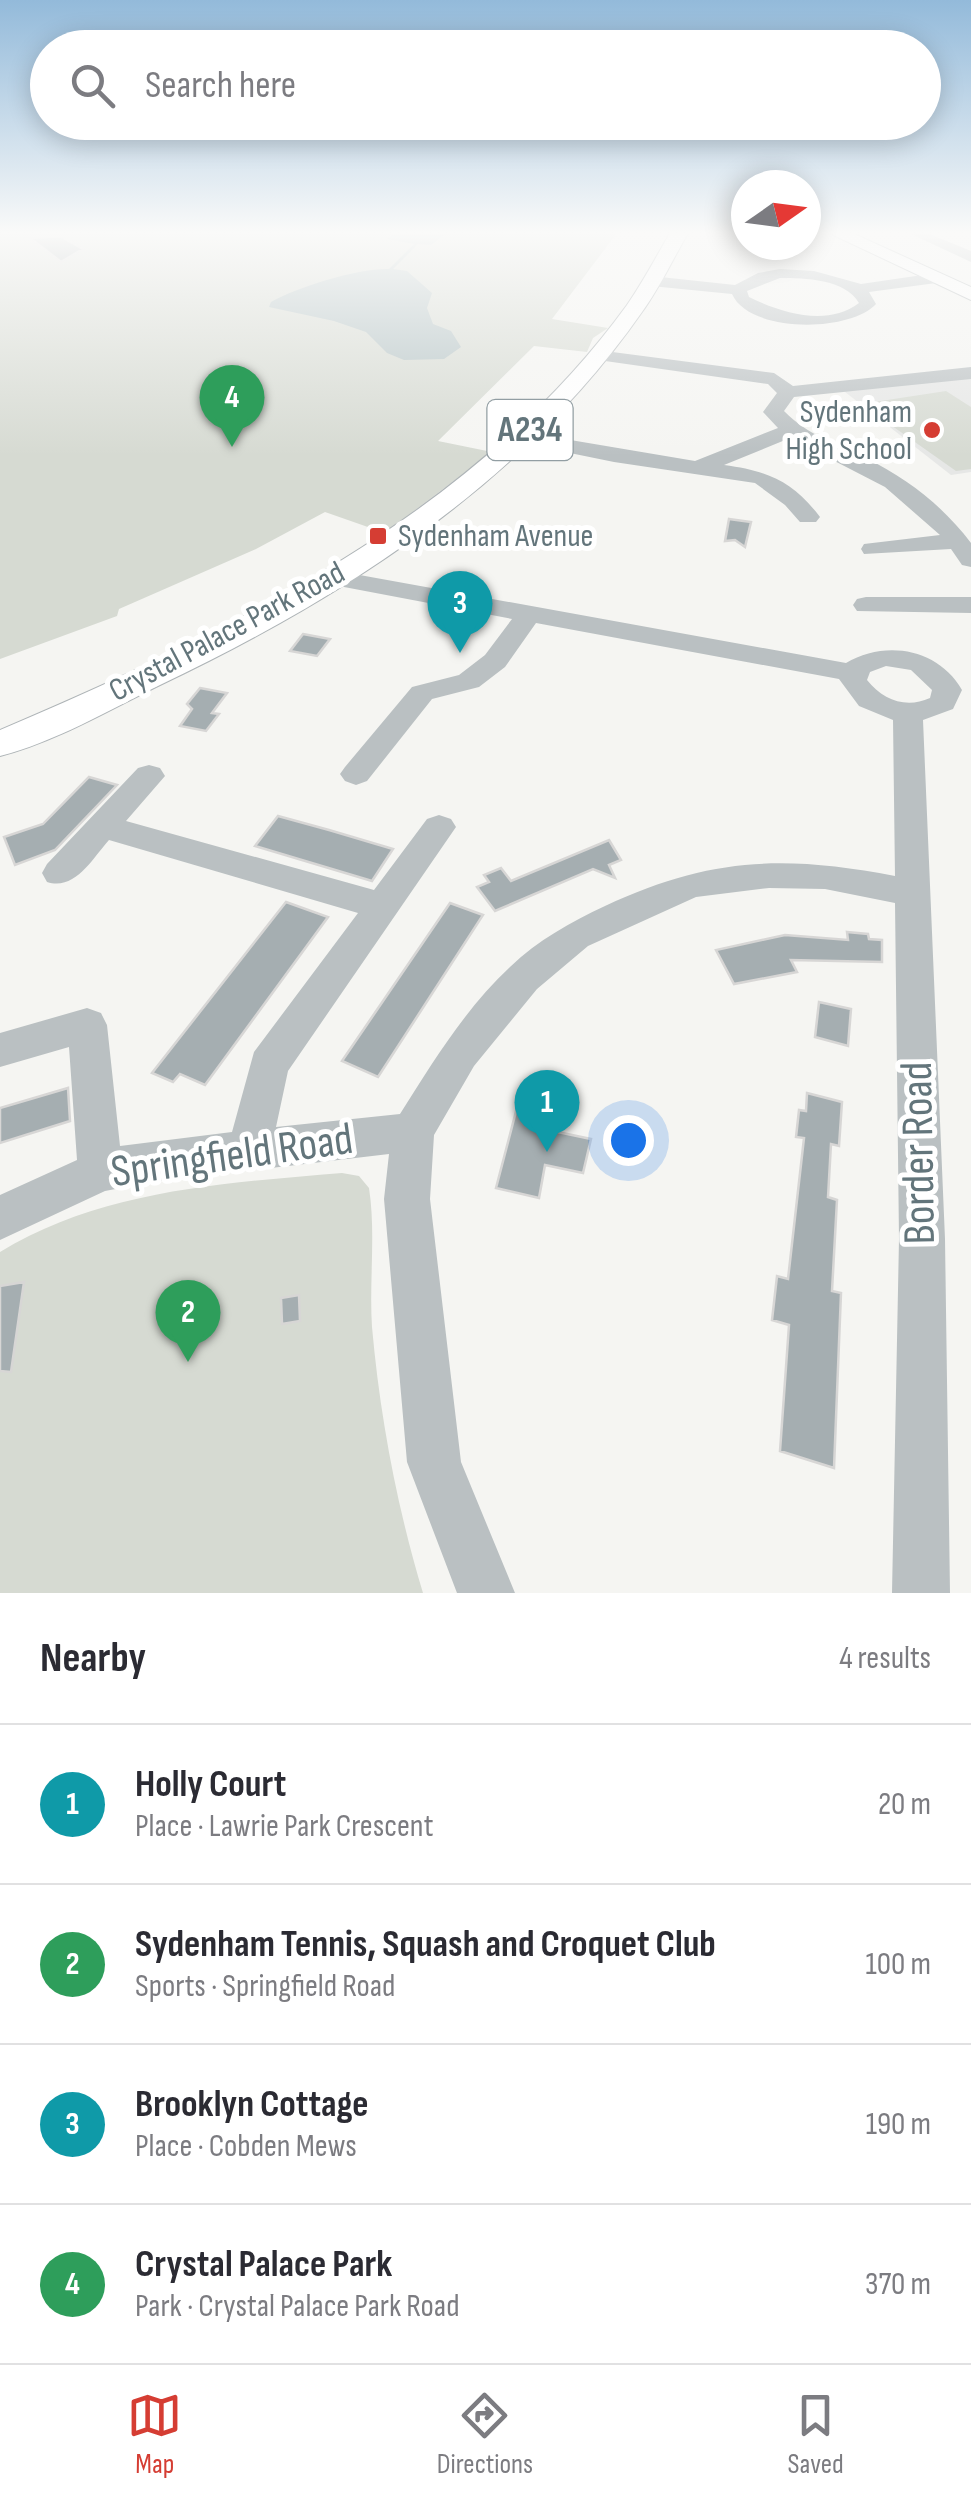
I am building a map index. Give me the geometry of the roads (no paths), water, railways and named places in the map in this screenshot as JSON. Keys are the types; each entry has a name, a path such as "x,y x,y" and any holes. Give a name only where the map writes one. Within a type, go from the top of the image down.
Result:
{"main road":[{"name":"Crystal Palace Park Road","path":"0,744 141,684 271,616 422,521 522,438 636,307"}],"street":[{"path":"753,307 812,319 844,316 864,307"},
{"path":"597,354 719,374 758,374 774,379 788,392 971,373"},
{"path":"788,392 774,412 789,432 899,486 930,506 964,550"},
{"path":"700,467 789,432"},
{"path":"522,438 760,477 800,509 824,496"},
{"path":"872,549 964,550"},
{"path":"332,578 854,673 873,659 908,660 930,669 959,692 936,708 908,712 882,707 862,695 854,673"},
{"path":"866,605 971,605"},
{"path":"356,774 422,694 468,680 495,660 528,616"},
{"name":"Border Road","path":"908,712 922,1239 921,1593"},
{"path":"59,872 149,776"},
{"path":"102,826 382,906"},
{"path":"248,1150 269,1065 439,827"},
{"path":"486,1593 434,1462 407,1199 414,1132 460,1054 523,978 575,936 627,910 696,884 769,875 824,876 912,893"},
{"path":"0,1050 87,1025 100,1172"},
{"name":"Springfield Road","path":"0,1218 100,1172 152,1161 414,1132"}],"place":[{"name":"Sydenham High School","path":"932,430"},
{"name":"Crystal Palace Park","path":"232,447"},
{"name":"Sydenham Avenue","path":"378,536"},
{"name":"Brooklyn Cottage","path":"460,653"},
{"name":"Holly Court","path":"547,1152"},
{"name":"Sydenham Tennis, Squash and Croquet Club","path":"188,1362"}]}
